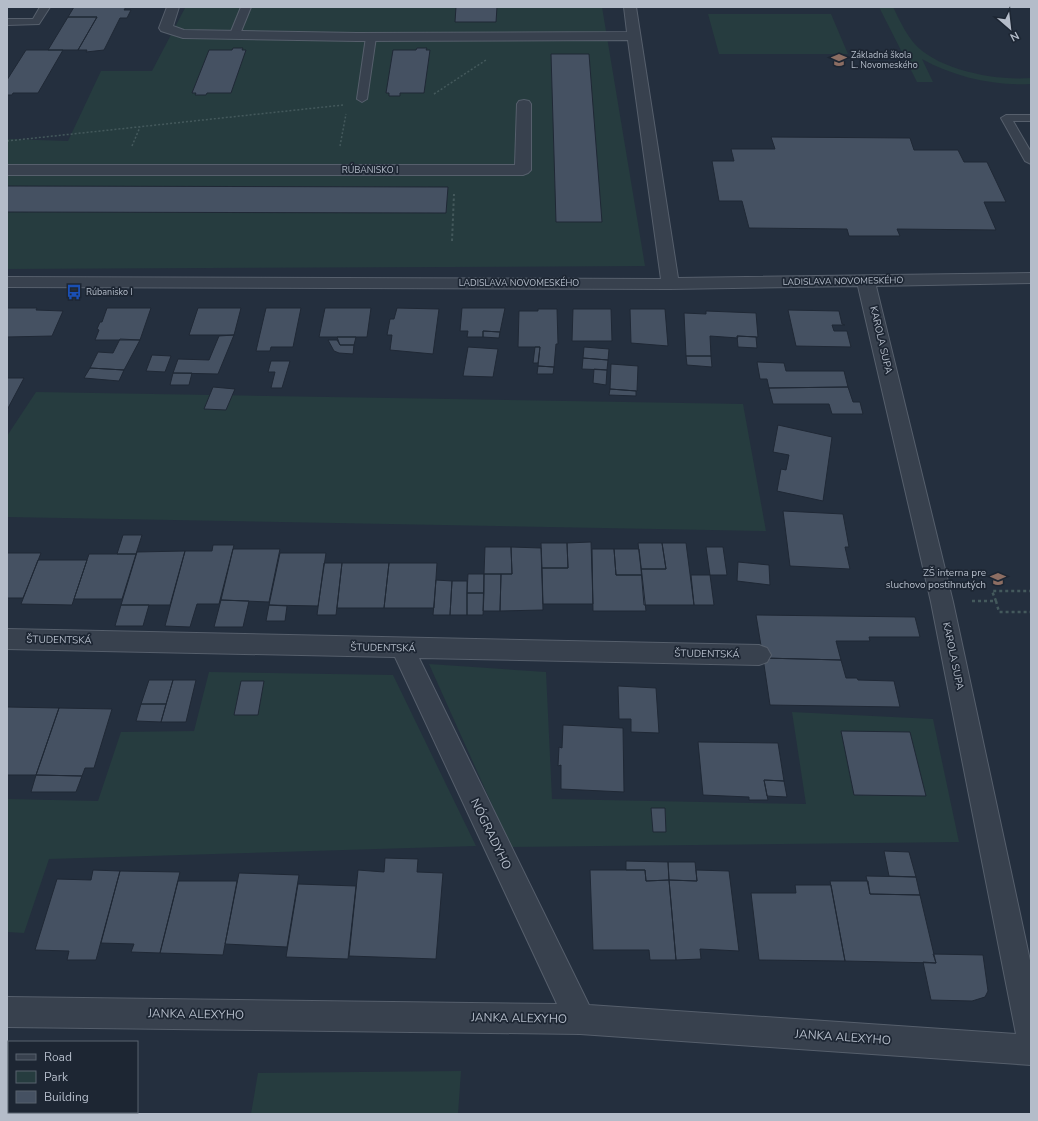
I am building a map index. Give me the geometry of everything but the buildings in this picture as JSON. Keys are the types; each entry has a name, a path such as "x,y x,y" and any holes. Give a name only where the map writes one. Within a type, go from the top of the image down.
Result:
{"street":[{"path":"630,7 670,284"},
{"path":"171,10 166,28 183,34 357,37 635,36"},
{"name":"RÚBANISKO I","path":"7,170 523,170 524,104"},
{"name":"LADISLAVA NOVOMESKÉHO","path":"7,282 670,284 1031,278"},
{"name":"KAROLA SUPA","path":"865,280 875,313 942,602 1030,1034"},
{"name":"ŠTUDENTSKÁ","path":"7,639 759,655"},
{"name":"NÓGRADYHO","path":"402,648 580,1019"},
{"name":"JANKA ALEXYHO","path":"7,1012 580,1019 1030,1034"}],"lane":[{"path":"7,22 36,22 45,7"},
{"path":"235,34 246,7"},
{"path":"362,98 371,37"},
{"path":"1031,118 1006,118 1031,161"}],"path":[{"path":"434,94 523,36"},
{"path":"7,141 348,105"},
{"path":"335,170 347,112"},
{"path":"452,241 455,170"},
{"path":"1031,591 992,591 999,612 1031,612"},
{"path":"942,602 996,601"}],"green space":[{"path":"138,7 602,7 645,266 7,269 7,139 68,141 101,71 152,71 185,8"},
{"path":"879,7 893,7 913,42 923,52 936,60 968,72 1001,78 1031,78 1031,84 989,82 975,79 947,71 922,59 933,82 917,82"},
{"path":"708,14 831,14 848,54 719,54"},
{"path":"36,392 743,404 766,531 7,517 7,436"},
{"path":"429,664 546,672 552,799 806,804 792,712 933,719 959,842 511,847"},
{"path":"209,672 393,675 476,846 49,859 24,933 7,932 7,799 98,801 121,732 194,731"},
{"path":"461,1071 458,1114 251,1114 258,1073"}],"place":[{"name":"Základná škola L. Novomeského","path":"839,60"},
{"name":"Rúbanisko I","path":"74,292"},
{"name":"ZŠ interna pre sluchovo postihnutých","path":"998,579"}]}
